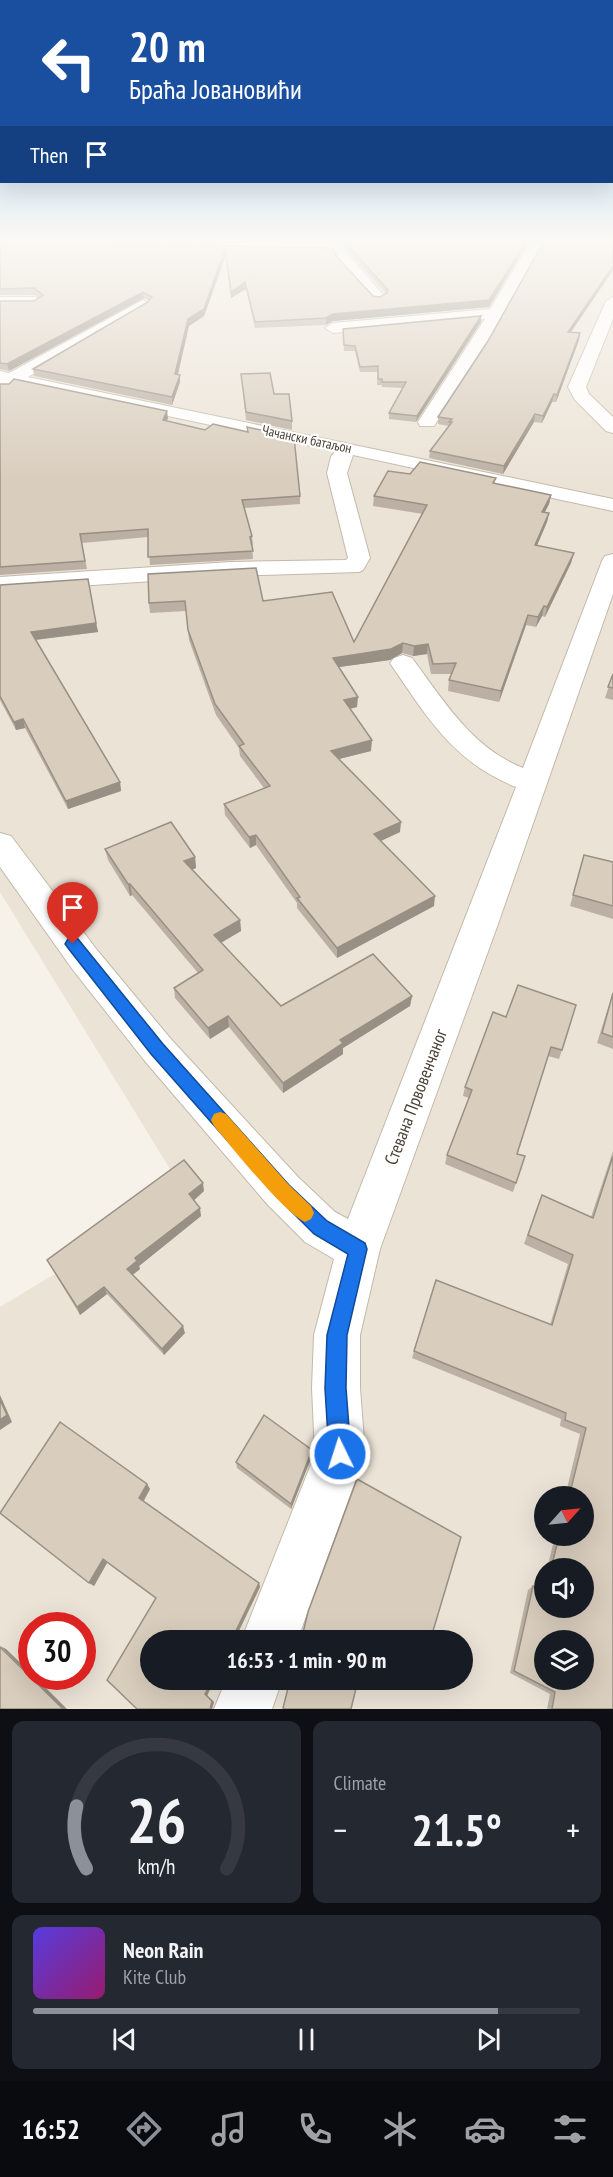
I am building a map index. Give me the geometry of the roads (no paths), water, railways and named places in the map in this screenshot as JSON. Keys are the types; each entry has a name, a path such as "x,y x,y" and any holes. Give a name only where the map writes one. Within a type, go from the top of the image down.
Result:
{"street":[{"path":"4,382 110,323"},
{"path":"333,328 390,323"},
{"path":"427,422 465,366 490,323"},
{"path":"604,323 577,387 580,396 613,427"},
{"name":"Чачански батаљон","path":"4,382 348,448 613,505"},
{"path":"0,584 231,569 351,567 356,565 359,558 337,473 341,457 348,448"},
{"name":"Стевана Првовенчаног","path":"273,1630 340,1454 336,1388 337,1335 358,1249 533,783 613,561"},
{"path":"403,663 452,731 472,752 500,770 533,783"},
{"path":"0,844 85,960 165,1058 283,1191 320,1227 358,1249"},
{"path":"243,1709 250,1690"}]}
